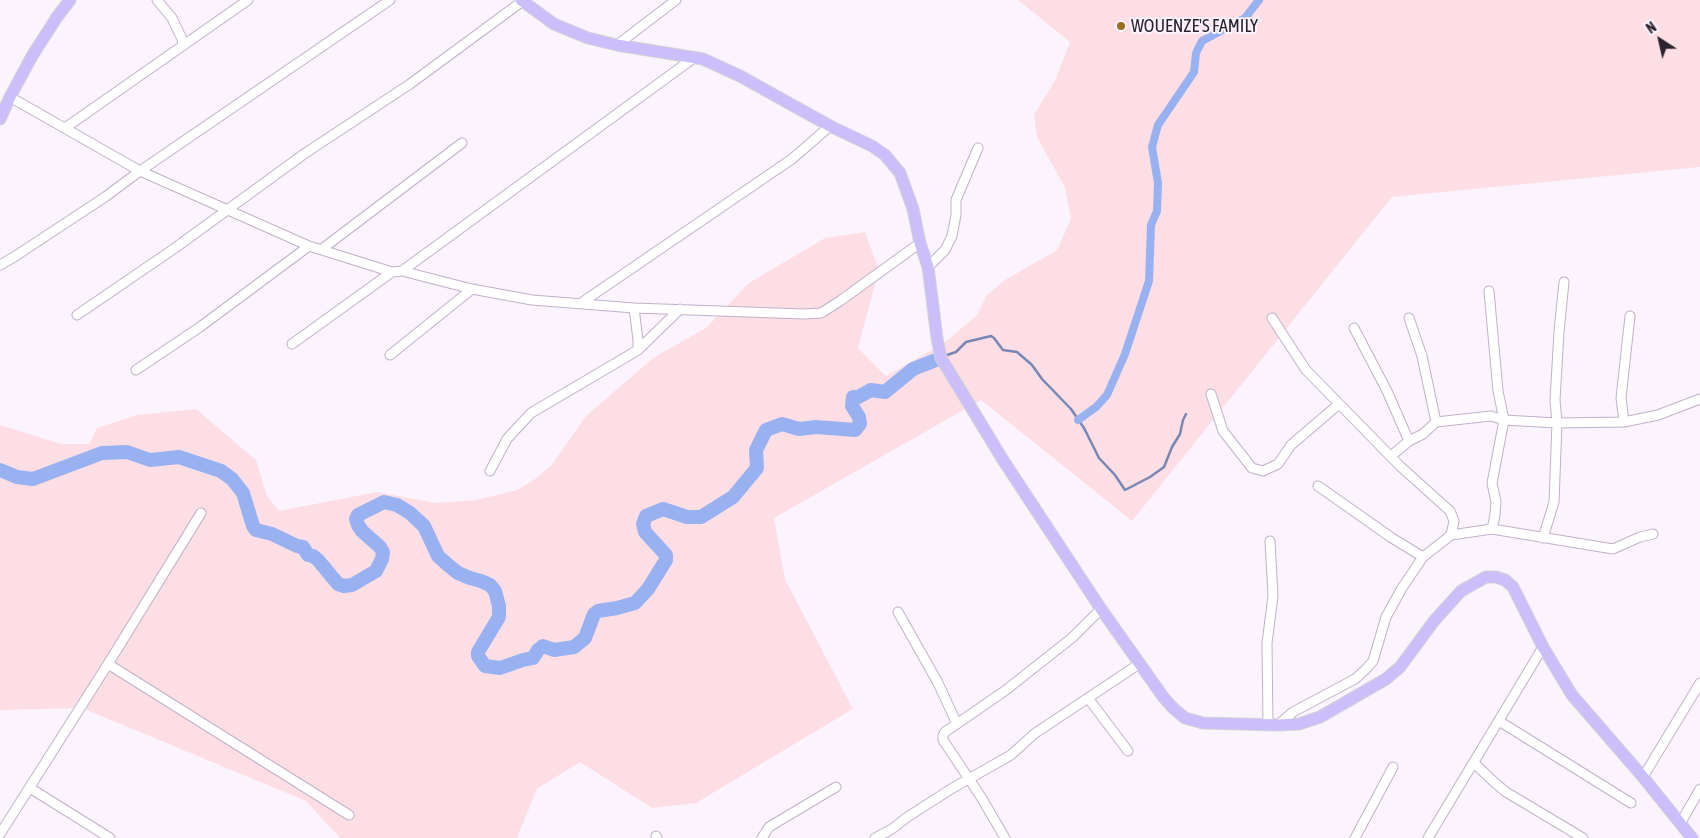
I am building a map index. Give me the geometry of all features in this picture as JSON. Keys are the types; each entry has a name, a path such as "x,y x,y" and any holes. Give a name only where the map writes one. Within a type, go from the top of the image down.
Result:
{"main road":[{"path":"0,119 32,56 70,0"},
{"path":"523,0 554,24 588,38 617,45 695,57 740,76 885,154 900,173 913,209 920,244 928,267 941,358 1003,460 1101,609 1139,664 1173,708 1185,718 1203,723 1273,725 1299,724 1320,717 1386,679 1400,667 1434,621 1461,591 1486,578 1496,577 1505,580 1513,587 1543,647 1572,695 1643,777 1692,838"}],"street":[{"path":"157,0 172,18 182,39 182,46"},
{"path":"65,128 248,0"},
{"path":"0,264 14,257 104,197 140,170 390,0"},
{"path":"77,315 135,276 304,154 410,84 523,0"},
{"path":"617,45 676,0"},
{"path":"402,271 695,57"},
{"path":"10,97 140,170 309,246 392,272 402,271 472,289 532,300 634,308 821,313 920,244"},
{"path":"581,303 792,159 830,126"},
{"path":"322,249 462,143"},
{"path":"928,267 945,250 952,236 956,215 956,200 978,148"},
{"path":"136,370 200,327 309,246"},
{"path":"292,344 392,272"},
{"path":"1543,538 1554,502 1557,423 1555,400 1564,282"},
{"path":"390,355 472,289"},
{"path":"1488,291 1498,390 1504,420 1492,482 1496,502 1492,529"},
{"path":"634,308 638,350"},
{"path":"490,471 507,439 532,413 638,350 680,309"},
{"path":"1624,422 1621,398 1630,316"},
{"path":"1272,318 1306,370 1391,456 1450,511 1454,521 1451,535"},
{"path":"1408,318 1422,356 1436,422"},
{"path":"1354,328 1387,391 1409,441"},
{"path":"1210,394 1223,431 1252,468 1263,471 1278,464 1291,445 1339,404"},
{"path":"1391,456 1409,441 1423,434 1436,422 1491,416 1504,420 1557,423 1624,422 1658,414 1700,398"},
{"path":"1318,486 1392,538 1423,557"},
{"path":"0,834 108,664 200,513"},
{"path":"1270,541 1273,596 1266,643 1273,725 1293,712 1355,679 1373,661 1386,617 1402,588 1423,557 1451,535 1492,529 1613,549 1640,537 1653,534"},
{"path":"1005,838 982,797 943,740 945,732 1006,690 1073,637 1101,609"},
{"path":"898,612 938,683 957,724"},
{"path":"1428,838 1543,647"},
{"path":"108,664 349,816"},
{"path":"875,838 892,829 951,789 1010,755 1034,734 1139,664"},
{"path":"1643,777 1700,683"},
{"path":"1088,698 1128,751"},
{"path":"1499,721 1630,803"},
{"path":"1474,763 1506,792 1583,838"},
{"path":"1355,838 1393,767"},
{"path":"762,838 769,827 836,787"},
{"path":"30,788 110,838"},
{"path":"1680,824 1700,790"}],"shaded area":[{"path":"1018,0 1700,0 1700,167 1392,197 1132,521 981,400 774,518 785,579 853,709 696,803 652,808 580,762 537,789 517,838 340,838 306,801 82,708 0,710 0,425 61,444 89,444 97,428 137,415 196,409 256,460 267,496 279,511 377,492 436,503 476,500 517,490 535,479 551,466 585,417 653,358 706,328 749,283 825,238 865,232 879,270 858,348 886,376 944,343 977,315 986,296 1005,280 1057,250 1071,219 1065,188 1037,137 1034,115 1055,80 1070,42"}],"waterway":[{"path":"1078,420 1096,407 1107,395 1125,354 1149,281 1151,225 1157,211 1158,183 1152,147 1158,125 1194,72 1196,53 1202,41 1245,18 1259,0"},
{"path":"944,356 956,352 966,342 991,336 1003,350 1017,352 1032,365 1042,379 1071,409 1084,428 1099,458 1115,475 1125,490 1150,477 1164,467 1172,447 1180,434 1186,414"},
{"path":"0,470 17,477 33,479 102,453 127,452 150,460 179,457 221,471 232,479 243,493 253,526 256,530 272,534 303,547 308,555 318,560 338,584 344,586 352,585 376,571 382,559 383,552 380,547 358,525 356,519 358,515 384,502 397,505 410,513 424,526 438,556 448,565 458,573 490,585 495,591 499,606 499,617 478,652 478,656 485,666 500,668 533,658 543,646 554,650 574,647 585,638 594,614 598,611 635,603 648,589 666,560 666,555 645,532 643,524 646,516 663,509 687,517 701,517 733,497 757,468 756,450 766,430 782,424 799,429 816,427 855,430 860,424 859,417 852,406 853,397 858,397 871,390 885,392 913,369 941,358"}],"place":[{"name":"WOUENZE'S FAMILY","path":"1121,26"}]}
